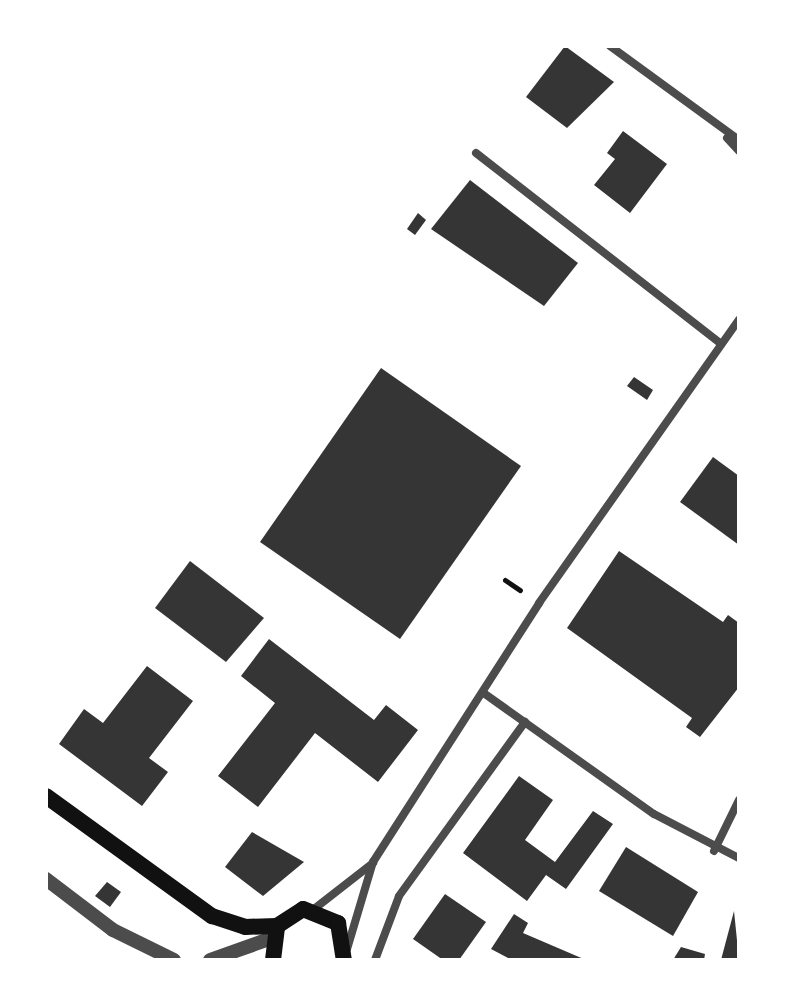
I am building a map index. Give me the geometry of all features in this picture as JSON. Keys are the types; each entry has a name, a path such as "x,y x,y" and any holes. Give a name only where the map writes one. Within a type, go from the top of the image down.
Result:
{"main road":[{"path":"46,796 212,916 245,927 274,932"},
{"path":"273,960 274,932 293,912 314,909 338,923 345,954"}],"street":[{"path":"610,46 723,134 739,151"},
{"path":"723,134 739,140"},
{"path":"476,153 720,343"},
{"path":"345,954 373,862 485,694 539,603 739,319"},
{"path":"485,694 714,851 739,858"},
{"path":"375,960 399,896 525,722"},
{"path":"714,851 739,800"},
{"path":"314,909 373,862"},
{"path":"46,879 164,960 174,960"},
{"path":"210,960 274,932"}],"path":[{"path":"505,580 520,590"}],"building":[{"path":"565,46 614,82 567,128 526,97"},
{"path":"623,131 667,164 630,213 594,185 615,159 607,153"},
{"path":"470,180 578,263 544,306 431,229"},
{"path":"418,213 426,220 415,235 407,229"},
{"path":"381,368 521,466 400,639 260,542"},
{"path":"634,377 653,390 647,400 627,386"},
{"path":"713,457 739,476 739,545 680,502"},
{"path":"619,551 723,622 728,615 739,623 739,687 700,737 686,727 692,718 567,628"},
{"path":"190,561 264,618 226,662 155,608"},
{"path":"269,639 374,720 386,705 418,730 378,782 315,733 258,807 218,776 275,703 241,676"},
{"path":"147,666 193,701 149,758 168,772 142,806 59,744 84,709 103,723"},
{"path":"519,776 553,800 525,840 555,862 593,811 613,824 566,889 546,875 527,901 463,853"},
{"path":"252,832 304,862 263,896 225,867"},
{"path":"626,847 698,892 673,936 599,891"},
{"path":"107,882 121,892 110,907 95,896"},
{"path":"445,894 486,922 459,960 443,960 413,939"},
{"path":"734,911 739,960 721,960"},
{"path":"514,914 528,923 523,933 586,960 512,960 491,949"},
{"path":"681,947 705,954 704,960 673,960"}]}
